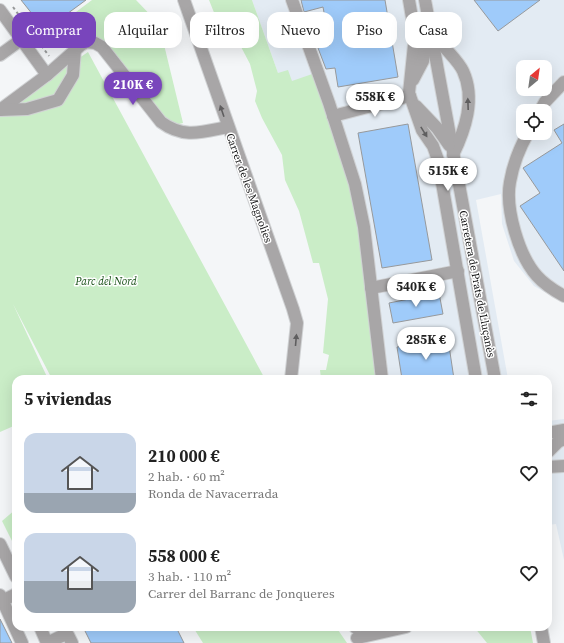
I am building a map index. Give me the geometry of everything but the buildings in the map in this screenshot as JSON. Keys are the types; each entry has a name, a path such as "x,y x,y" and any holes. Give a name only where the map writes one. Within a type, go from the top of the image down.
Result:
{"street":[{"name":"Carrer de les Magnolies","path":"184,0 297,323 291,375"},
{"path":"292,0 333,116 355,184 364,227 382,375"},
{"name":"Carretera de Prats de Lluçanès","path":"409,0 415,35 414,54 408,88 413,109 422,130 433,146 438,160 475,375"},
{"name":"Carretera de Prats de Lluçanès","path":"425,0 427,12"},
{"path":"0,10 12,26"},
{"path":"0,110 46,75 75,49 87,42 95,43 102,47 161,122 175,131 185,134 228,128"},
{"path":"0,55 12,46"},
{"path":"28,48 46,75"},
{"path":"427,48 423,61 410,87 410,96 418,108 444,136 453,155"},
{"name":"Carretera de Prats de Lluçanès","path":"433,48 494,375"},
{"path":"443,48 463,71 466,84 468,111 462,134 453,155"},
{"path":"0,110 27,109 58,100 73,75 75,49"},
{"path":"414,77 428,61 435,57 443,57 459,66"},
{"path":"544,104 564,82"},
{"path":"333,116 410,96"},
{"path":"524,140 510,182 511,214 517,241 537,276 555,292 564,296"},
{"path":"371,288 458,271"},
{"path":"552,432 564,430"},
{"path":"552,448 564,439"},
{"path":"552,467 564,466"},
{"path":"0,544 12,569"},
{"path":"12,595 1,599 12,622"},
{"path":"16,631 22,643"},
{"path":"42,631 47,643 66,634 72,643"},
{"path":"356,633 373,631"},
{"path":"542,631 544,643"}],"path":[{"path":"12,6 49,56"}],"shaded area":[{"path":"252,0 564,0 564,303 534,286 514,261 502,224 501,194 476,200 507,375 381,375 292,81 278,73 269,48 334,48 334,12 267,12 267,42 259,20 259,12 256,12"},
{"path":"564,419 564,560 556,524 552,524 552,420"}],"green space":[{"path":"92,0 136,0 148,12 104,12 104,43 101,39 96,38 96,12 76,12"},
{"path":"209,0 252,0 256,12 214,12"},
{"path":"259,20 267,42 267,48 269,48 278,73 288,70 292,81 318,72 355,184 381,375 321,375 320,370 326,370 329,355 323,353 328,299 319,263 313,263 299,211 285,180 282,155 262,118 255,101 257,91 250,64 242,48 259,48"},
{"path":"108,48 165,48 183,123 175,125 160,113"},
{"name":"Parc del Nord","path":"88,52 263,375 50,375 13,304 46,375 12,375 12,427 0,432 0,112"},
{"path":"12,512 12,541 2,521"},
{"path":"196,631 339,631 347,643 203,643"},
{"path":"477,631 531,631 533,643 487,643"}]}
